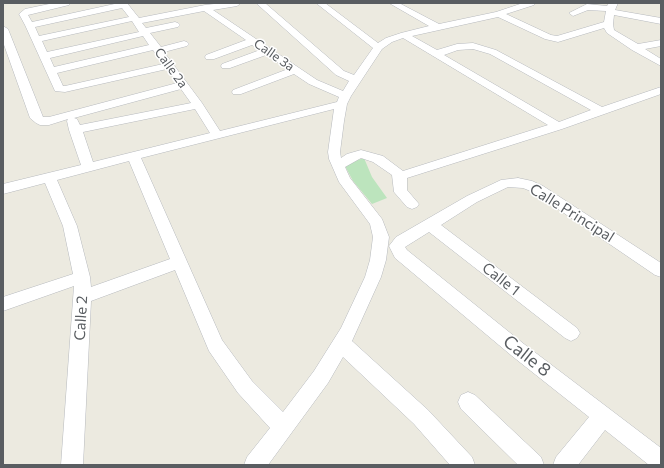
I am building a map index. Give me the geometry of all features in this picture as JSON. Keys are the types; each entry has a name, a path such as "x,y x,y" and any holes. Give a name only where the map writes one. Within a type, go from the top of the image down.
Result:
{"street":[{"path":"66,3 24,13 59,88 62,89 168,66"},
{"path":"37,39 175,11 237,3"},
{"path":"260,3 340,73 355,80"},
{"path":"320,3 378,47"},
{"path":"393,3 438,27"},
{"path":"255,465 284,428 320,377 341,343 373,277 378,260 389,245 381,237 377,223 344,179 338,166 334,152 343,100 378,47 389,40 404,35 499,14 531,3"},
{"path":"30,25 124,4"},
{"name":"Calle 2a","path":"124,4 198,105 217,135"},
{"path":"573,13 591,5 611,8 661,21"},
{"name":"Calle 3a","path":"208,6 267,51 343,100"},
{"path":"611,8 608,24 610,32 661,64"},
{"path":"499,14 548,37 558,39 590,28 608,24"},
{"path":"44,56 175,25"},
{"path":"3,29 36,118 43,121 182,85"},
{"path":"404,35 558,126"},
{"path":"210,57 253,41"},
{"path":"635,48 661,43"},
{"path":"51,71 184,44"},
{"path":"436,54 457,47 473,46 493,52 601,111"},
{"path":"226,66 267,51"},
{"path":"237,92 295,70"},
{"path":"400,176 558,126 661,90"},
{"path":"3,189 49,176 217,135 343,100"},
{"path":"75,130 198,105"},
{"path":"63,117 73,120 88,167"},
{"path":"338,166 352,157 361,154 385,162 400,176 401,192 412,204"},
{"path":"133,156 215,345 245,387 284,428"},
{"name":"Calle 2","path":"49,176 70,226 82,277 83,297 72,465"},
{"name":"Calle Principal","path":"389,245 401,241 430,226 489,190 506,183 518,182 538,189 661,271"},
{"name":"Calle 1","path":"430,226 571,334"},
{"name":"Calle 8","path":"389,245 518,350 661,461"},
{"path":"83,297 178,262"},
{"path":"3,304 82,277"},
{"path":"341,343 421,417 464,465"},
{"path":"468,402 533,465"},
{"path":"564,465 603,416"}],"green space":[{"path":"364,158 372,177 387,198 372,204 353,181 345,166 348,163"}]}
